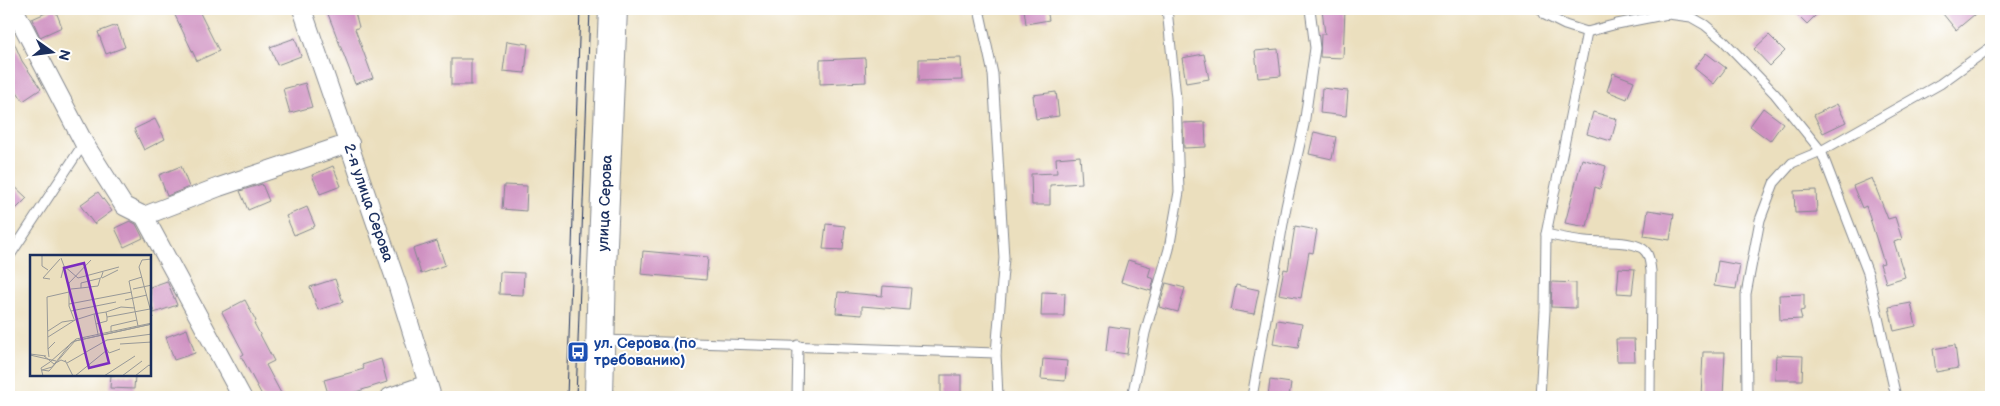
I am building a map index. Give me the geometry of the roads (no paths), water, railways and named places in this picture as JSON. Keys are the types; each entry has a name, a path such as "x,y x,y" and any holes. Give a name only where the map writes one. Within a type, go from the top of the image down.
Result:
{"main road":[{"name":"улица Серова","path":"599,397 602,268 613,9"}],"street":[{"name":"2-я улица Серова","path":"302,9 398,286 430,391"},
{"path":"12,11 84,143 124,206 144,216 242,397"},
{"path":"144,216 219,187 350,143"},
{"path":"390,397 430,391"}],"lane":[{"path":"979,9 993,74 1004,258 996,352 998,397"},
{"path":"1132,397 1144,333 1169,249 1179,192 1176,98 1167,9"},
{"path":"1252,397 1286,207 1304,125 1315,48 1310,9"},
{"path":"1541,9 1545,15 1565,25 1587,32 1668,14 1691,17 1705,25 1723,40 1775,94 1822,151 1868,273 1896,397"},
{"path":"1540,397 1545,310 1546,234 1587,32"},
{"path":"1747,397 1746,294 1760,220 1774,183 1792,163 1822,151 1940,84 1991,47"},
{"path":"9,257 84,143"},
{"path":"1546,234 1584,241 1639,246 1646,252 1651,271 1650,397"},
{"path":"601,340 996,352"},
{"path":"797,397 798,345"}],"tram line":[{"path":"567,397 580,9"},
{"path":"576,397 590,9"}],"place":[{"name":"ул. Серова (по требованию)","path":"578,352"}]}
